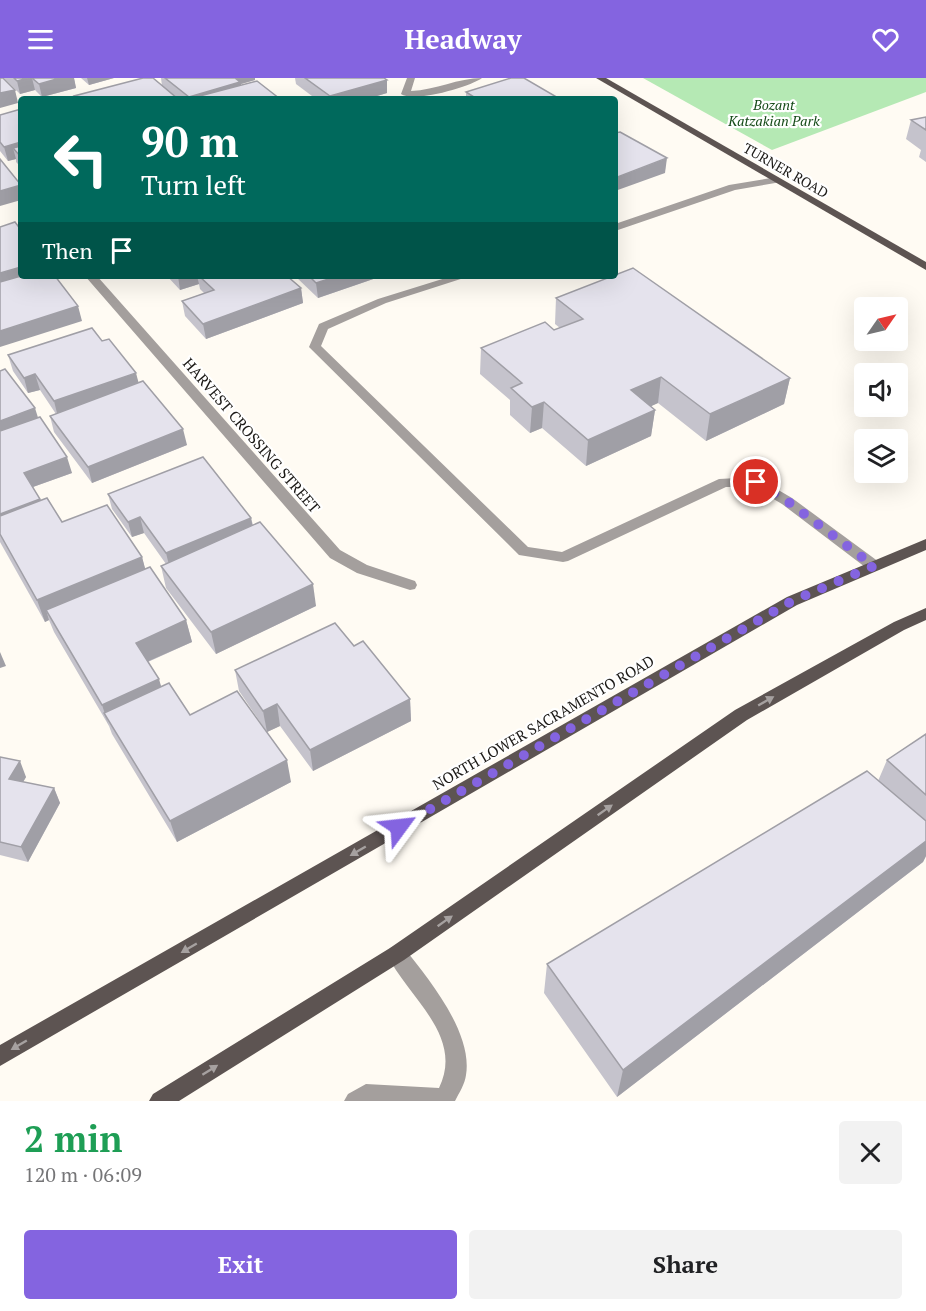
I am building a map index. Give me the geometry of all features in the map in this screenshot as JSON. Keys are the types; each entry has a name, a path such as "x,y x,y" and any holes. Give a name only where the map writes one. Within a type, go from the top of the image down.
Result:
{"main road":[{"name":"TURNER ROAD","path":"600,78 926,267"},
{"name":"NORTH LOWER SACRAMENTO ROAD","path":"0,1056 792,601 926,544"},
{"path":"160,1101 397,954 741,715 899,626 926,614"}],"street":[{"path":"403,96 411,78"},
{"path":"403,96 428,93 470,79"},
{"path":"428,93 432,96"},
{"path":"618,227 733,187 777,180"},
{"name":"HARVEST CROSSING STREET","path":"94,279 335,554 352,566 368,573 410,585"},
{"path":"454,279 381,301 323,327 315,346 524,551 563,557 724,482 756,482 787,501 874,566"},
{"path":"355,1101 366,1094 446,1100 456,1076 456,1048 427,993 397,954"}],"green space":[{"name":"Bozant Katzakian Park","path":"643,78 926,78 926,92 772,150"}],"building":[{"path":"0,78 3,78 15,90 0,93"},
{"path":"32,78 60,78 39,84"},
{"path":"143,78 153,78 174,96 74,96"},
{"path":"165,78 235,78 240,82 192,96 188,96"},
{"path":"305,78 384,78 387,80 330,96"},
{"path":"511,78 524,78 555,96 472,96 466,92"},
{"path":"257,81 276,96 200,96"},
{"path":"18,110 18,143 4,147 0,142 0,115"},
{"path":"926,117 926,130 911,120"},
{"path":"618,132 620,132 667,158 618,177"},
{"path":"0,159 18,181 18,186 0,191"},
{"path":"15,222 18,226 18,268 0,273 0,227"},
{"path":"633,268 790,378 710,414 661,377 631,390 655,410 588,440 544,402 532,407 511,388 522,383 481,348 545,322 554,330 583,319 556,298 605,279 618,279 618,274"},
{"path":"18,277 18,279 57,279 78,306 0,331 0,282"},
{"path":"202,279 290,279 301,288 203,324 182,301 214,290"},
{"path":"312,279 329,279 316,283"},
{"path":"92,328 102,341 109,339 136,373 54,401 35,374 24,378 8,355"},
{"path":"5,369 35,408 0,421 0,371"},
{"path":"143,381 183,429 88,467 50,416"},
{"path":"40,417 67,457 24,473 40,499 0,514 0,431"},
{"path":"203,457 251,518 166,553 140,517 128,522 108,494"},
{"path":"47,498 62,522 107,505 142,557 37,600 0,534 0,516"},
{"path":"260,522 313,584 211,632 161,566"},
{"path":"150,567 186,620 136,643 159,679 102,705 46,610"},
{"path":"335,623 354,646 363,641 410,699 310,750 277,704 263,711 235,670"},
{"path":"169,683 190,715 237,691 287,760 170,821 104,713"},
{"path":"926,734 926,795 887,760"},
{"path":"0,757 20,761 9,779 54,788 21,847 0,842"},
{"path":"867,771 926,821 926,841 623,1070 547,964"}],"route":[{"path":"399,827 792,601 874,566 787,501 756,482"}]}
